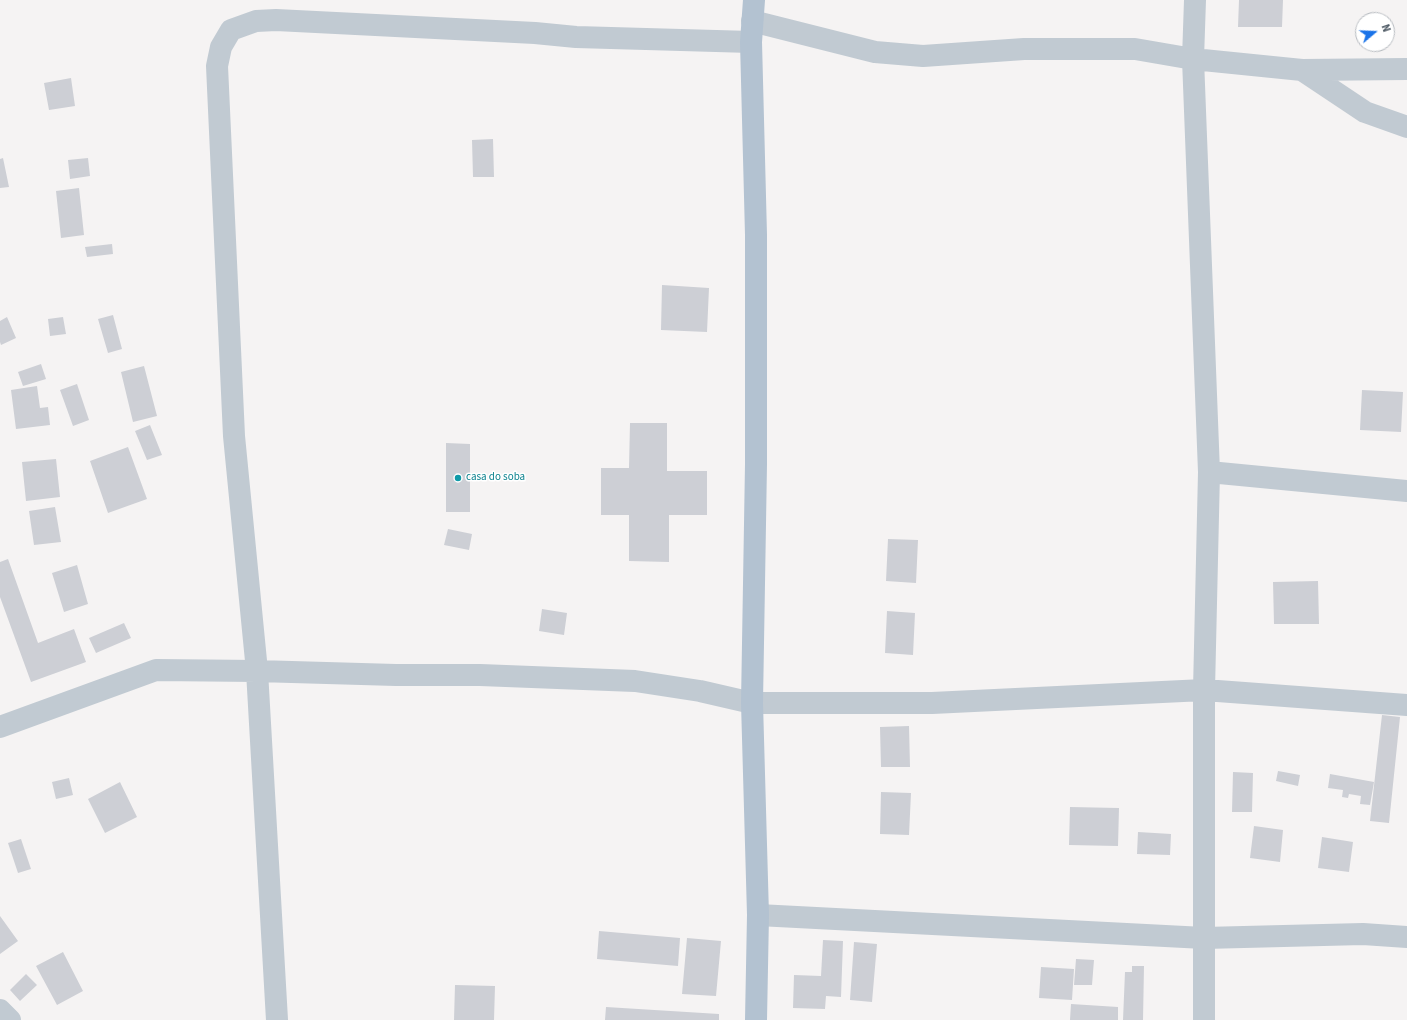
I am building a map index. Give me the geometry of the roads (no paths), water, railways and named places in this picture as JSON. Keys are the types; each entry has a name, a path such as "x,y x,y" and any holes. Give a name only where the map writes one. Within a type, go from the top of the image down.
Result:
{"main road":[{"path":"754,0 752,32 756,235 756,456 752,703 758,915 756,1020"}],"street":[{"path":"1195,0 1193,58 1209,472 1204,690 1204,1020"},
{"path":"277,1020 257,671 234,436 217,66 221,47 231,30 256,21 276,20 576,36 752,32 875,52 923,56 1024,49 1136,49 1193,58 1302,70 1407,69"},
{"path":"1302,70 1365,112 1407,127"},
{"path":"1209,472 1407,491"},
{"path":"0,727 156,670 396,675 480,675 635,681 700,691 752,703 932,703 1204,690 1407,705"},
{"path":"758,915 1204,938 1363,934 1407,937"},
{"path":"0,1010 10,1020"}],"place":[{"name":"casa do soba","path":"458,478"}]}
